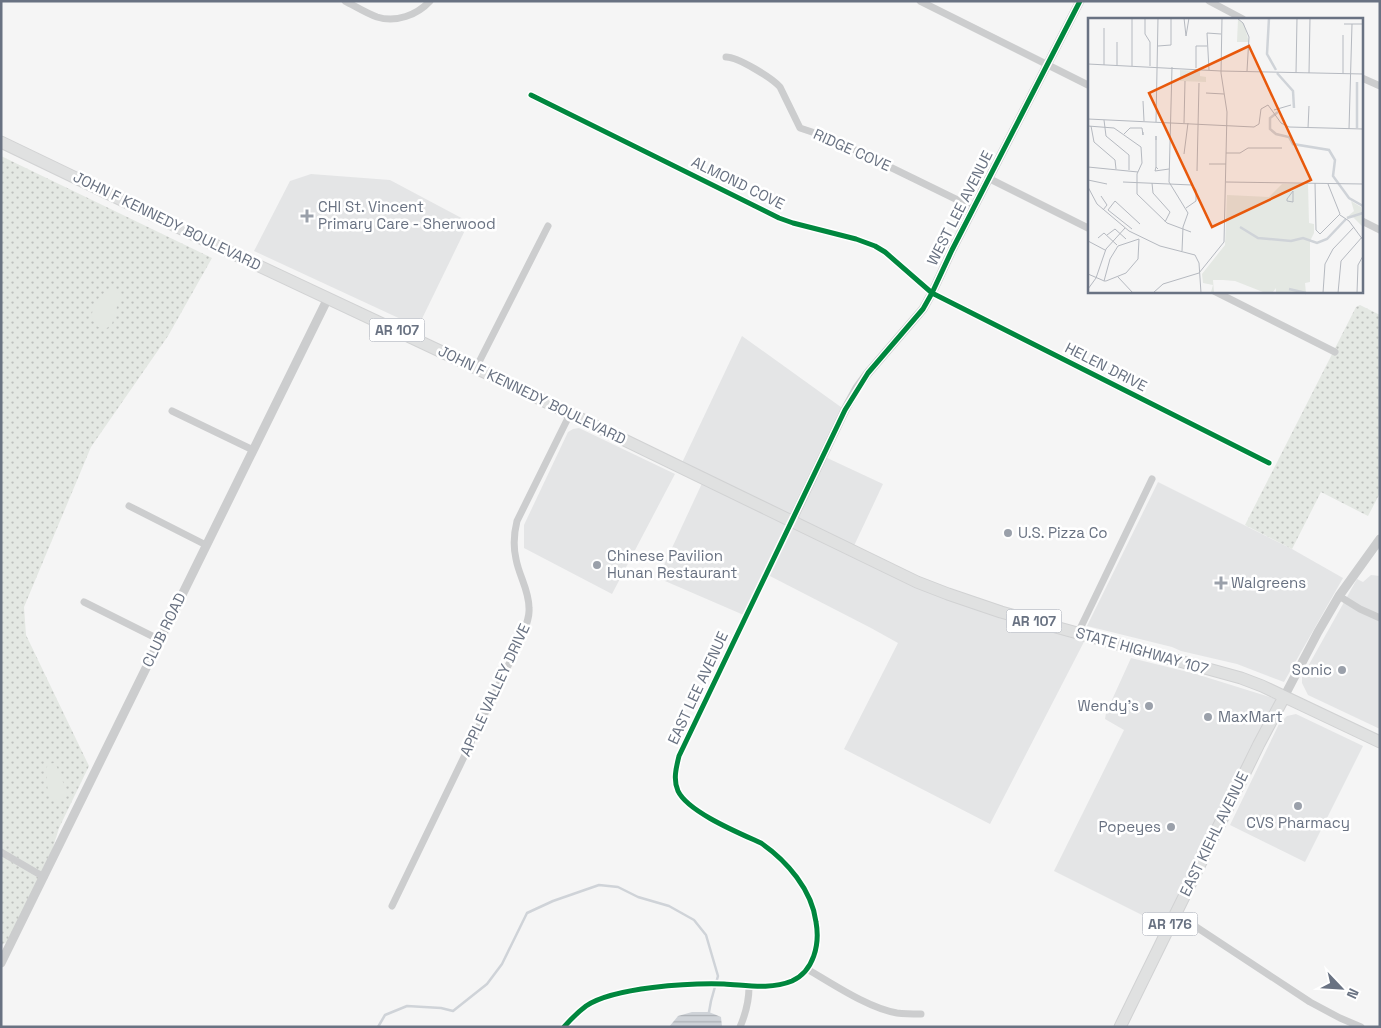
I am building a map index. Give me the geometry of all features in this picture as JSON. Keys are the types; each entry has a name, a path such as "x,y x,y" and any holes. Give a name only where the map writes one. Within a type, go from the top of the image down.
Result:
{"main road":[{"name":"JOHN F KENNEDY BOULEVARD","path":"1,142 792,521"},
{"name":"STATE HIGHWAY 107","path":"792,521 918,582 939,590 1001,612 1241,678 1262,686 1380,742"},
{"name":"EAST KIEHL AVENUE","path":"1120,1027 1258,744 1284,697"}],"street":[{"path":"345,1 376,16 394,19 415,14 430,1"},
{"path":"920,1 1088,85"},
{"name":"WEST LEE AVENUE","path":"792,521 857,388 872,367 923,308 932,293 1080,1"},
{"path":"1208,1 1242,18"},
{"name":"RIDGE COVE","path":"726,57 746,63 776,82 800,128 851,148 974,208"},
{"path":"1364,79 1380,86"},
{"name":"ALMOND COVE","path":"531,95 779,218 875,246 885,252 932,293"},
{"path":"990,179 1088,228"},
{"path":"1364,223 1380,230"},
{"path":"476,368 548,226"},
{"path":"1216,292 1335,352"},
{"name":"HELEN DRIVE","path":"932,293 1269,463"},
{"name":"CLUB ROAD","path":"1,963 328,298"},
{"path":"172,411 253,450"},
{"name":"APPLE VALLEY DRIVE","path":"392,906 528,621 530,610 529,598 516,560 515,530 517,521 570,414"},
{"path":"1078,633 1152,479"},
{"path":"129,506 206,544"},
{"name":"EAST LEE AVENUE","path":"792,521 679,756 675,775 679,793 690,805 771,850 784,862 802,886 816,917 818,934 816,949 807,970"},
{"path":"1284,697 1339,596 1380,538"},
{"path":"1339,596 1360,609 1380,618"},
{"path":"84,602 160,640"},
{"path":"1,852 44,877"},
{"path":"1175,913 1310,1002 1361,1027"},
{"path":"564,1027 586,1006 605,997 620,993 685,984 768,986 790,982 807,970 858,998 883,1009 897,1013 921,1014"},
{"path":"740,1027 746,1013 749,997 748,987"}],"shaded area":[{"path":"1,156 212,258 168,336 91,447 24,607 26,635 89,766 59,828 44,877 13,939 1,947"},
{"path":"311,174 390,180 469,222 418,327 254,251 290,181"},
{"path":"111,290 119,293 120,296 112,324 107,328 98,327 92,318 92,312 101,296"},
{"path":"1360,305 1380,315 1380,493 1368,516 1321,492 1292,549 1245,525 1356,307"},
{"path":"742,336 845,410 823,456 883,484 852,550 917,582 1087,636 990,824 844,749 898,643 766,574 746,616 658,578 704,479 680,467"},
{"path":"579,428 675,474 612,594 524,548 524,525 568,432"},
{"path":"1158,482 1292,549 1343,578 1284,682 1237,664 1087,626"},
{"path":"1371,575 1380,576 1380,729 1308,695 1302,683 1302,677 1357,579 1363,582"},
{"path":"1131,658 1196,674 1276,699 1168,928 1054,871 1124,730 1105,719"},
{"path":"1296,714 1363,746 1305,862 1230,825 1279,724 1287,716"},
{"path":"54,763 67,791 66,797 60,799 50,799 48,794 46,768 49,764"},
{"path":"692,1012 709,1012 721,1017 722,1027 669,1027 678,1016"}],"waterway":[{"path":"378,1027 385,1015 407,1006 441,1008 453,1011 487,984 502,964 527,913 553,901 599,885 618,887 638,897 669,906 694,920 706,935 718,976 709,1012"}],"cycle path":[{"path":"564,1027 586,1006 615,994 633,990 692,984 758,986 784,984 800,976 810,964 816,948 817,930 814,910 804,888 789,867 771,850 761,843 703,814 684,799 678,791 675,778 679,756 845,410 868,373 923,309 1080,1"},
{"path":"531,95 779,218 875,246 885,252 932,293 1269,463"}],"place":[{"name":"CHI St. Vincent Primary Care - Sherwood","path":"307,216"},
{"name":"U.S. Pizza Co","path":"1008,533"},
{"name":"Chinese Pavilion Hunan Restaurant","path":"597,565"},
{"name":"Walgreens","path":"1221,583"},
{"name":"Sonic","path":"1342,670"},
{"name":"Wendy's","path":"1149,706"},
{"name":"MaxMart","path":"1208,717"},
{"name":"CVS Pharmacy","path":"1298,806"},
{"name":"Popeyes","path":"1171,827"}]}
